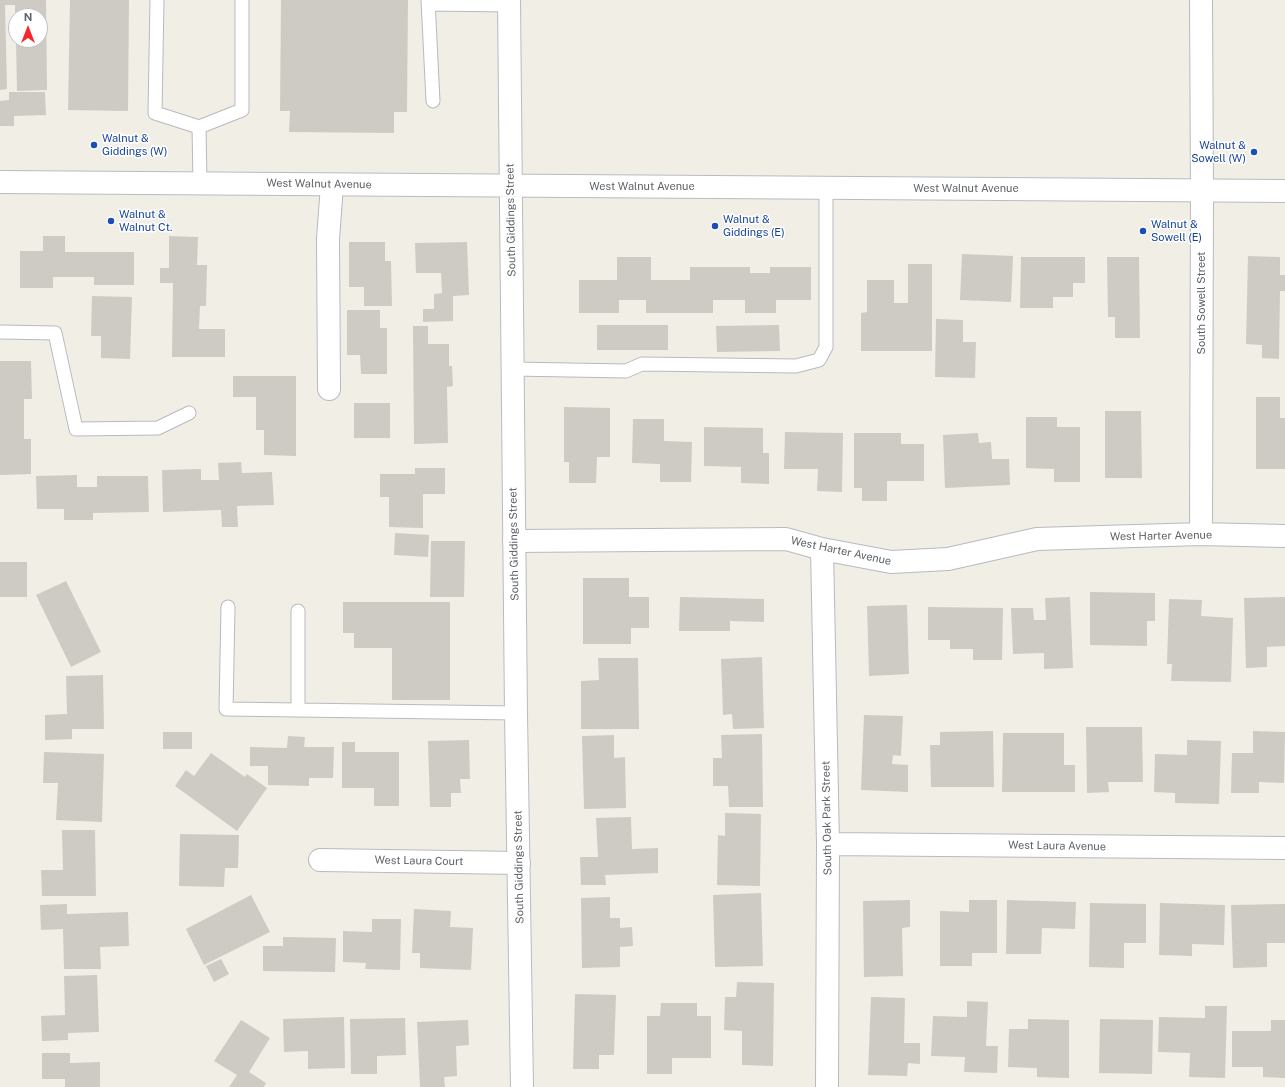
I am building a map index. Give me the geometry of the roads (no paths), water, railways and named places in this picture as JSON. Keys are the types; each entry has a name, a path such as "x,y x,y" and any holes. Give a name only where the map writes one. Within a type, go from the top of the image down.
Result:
{"street":[{"name":"South Sowell Street","path":"1201,0 1201,534"},
{"name":"South Giddings Street","path":"509,3 516,712 522,1087"},
{"name":"West Walnut Avenue","path":"0,182 1285,191"},
{"path":"329,389 328,239 332,185"},
{"name":"West Harter Avenue","path":"514,541 786,539 822,549 891,562 948,558 1037,539 1201,534 1285,536"},
{"name":"South Oak Park Street","path":"822,549 828,844 827,1087"},
{"name":"West Laura Avenue","path":"828,844 1285,848"},
{"name":"West Laura Court","path":"320,860 518,863"}],"lane":[{"path":"157,0 156,113 199,127 242,110 242,0"},
{"path":"433,101 428,2 509,3"},
{"path":"199,127 200,183"},
{"path":"513,370 626,371 642,364 796,366 819,360 826,347 826,188"},
{"path":"0,332 55,332 76,429 158,428 189,413"},
{"path":"228,607 226,709 516,712"},
{"path":"298,611 298,710"}],"place":[{"name":"Walnut & Giddings (W)","path":"94,145"},
{"name":"Walnut & Sowell (W)","path":"1254,152"},
{"name":"Walnut & Walnut Ct.","path":"111,221"},
{"name":"Walnut & Giddings (E)","path":"715,226"},
{"name":"Walnut & Sowell (E)","path":"1143,231"}]}
